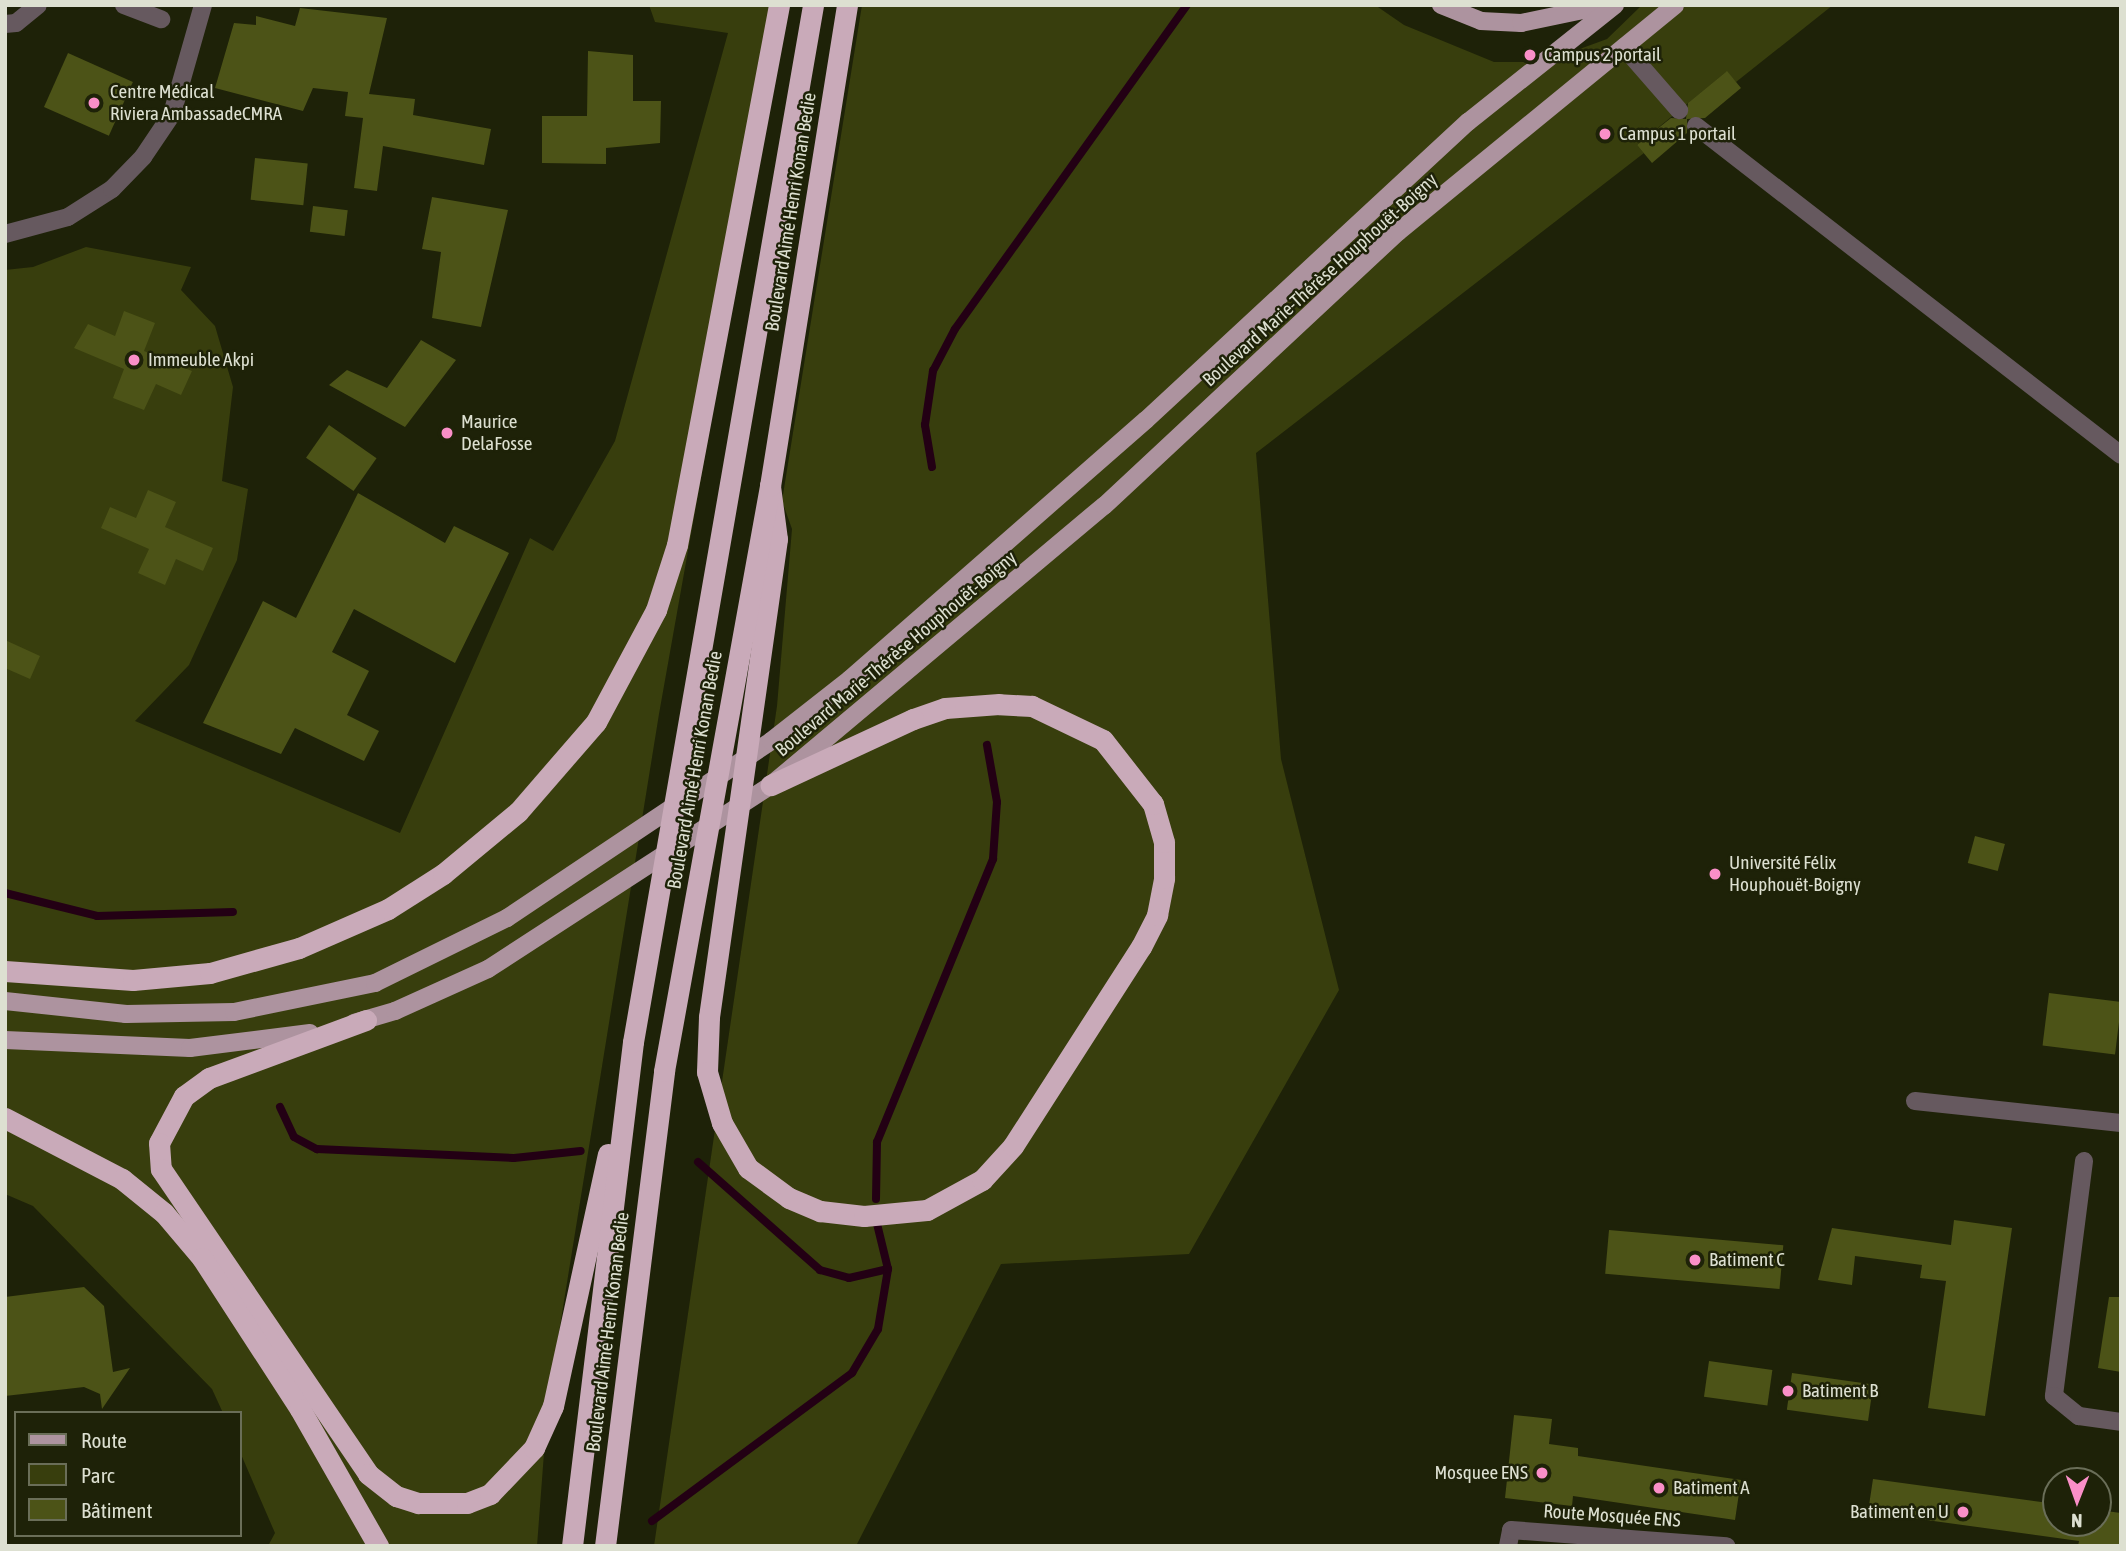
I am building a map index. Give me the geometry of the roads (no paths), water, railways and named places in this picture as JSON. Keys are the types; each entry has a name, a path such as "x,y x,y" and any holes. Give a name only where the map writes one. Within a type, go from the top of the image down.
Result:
{"highway":[{"path":"5,971 134,980 210,973 299,948 388,909 443,874 518,812 596,722 656,610 677,545 779,5"},
{"name":"Boulevard Aimé Henri Konan Bedie","path":"572,1546 633,1042 813,5"},
{"name":"Boulevard Aimé Henri Konan Bedie","path":"605,1546 664,1071 770,486 847,5"},
{"path":"770,486 778,539 709,1017 707,1072 722,1123 748,1168 789,1198 820,1211 864,1216 927,1210 955,1198 982,1180 1013,1146 1141,947 1157,915 1164,842 1153,804 1103,740 1032,706 945,708 771,785"},
{"path":"366,1020 242,1064 184,1096 159,1143 161,1169 368,1474 396,1496 442,1505 490,1493 518,1469 553,1406 633,1042"},
{"path":"5,1118 122,1179 164,1213 202,1258 300,1409 378,1546"}],"main road":[{"path":"1441,5 1481,21 1521,23 1607,5"},
{"name":"Boulevard Marie-Thérèse Houphouët-Boigny","path":"5,1001 125,1014 234,1012 328,996 433,958 604,853 771,741 1146,420 1468,122 1615,5"},
{"name":"Boulevard Marie-Thérèse Houphouët-Boigny","path":"5,1040 190,1048 268,1042 366,1020 458,984 591,907 771,785 1104,506 1398,232 1675,5"}],"street":[{"path":"5,24 16,23 38,5"},
{"path":"124,5 162,19"},
{"path":"5,234 68,217 112,189 143,157 172,114 204,5"},
{"path":"1625,47 1679,110"},
{"path":"1696,126 2121,455"},
{"path":"1915,1101 2121,1123"},
{"path":"2084,1160 2054,1396 2079,1416 2121,1422"},
{"name":"Route Mosquée ENS","path":"1508,1546 1511,1530 1726,1546"}],"waterway":[{"path":"932,467 925,425 933,371 955,329 1187,5"},
{"path":"876,1199 877,1142 993,859 997,802 987,745"},
{"path":"5,893 97,916 233,912"},
{"path":"280,1107 294,1137 317,1149 514,1158 581,1151"},
{"path":"698,1162 820,1270 849,1278 888,1269"},
{"path":"652,1521 852,1373 878,1329 888,1269 877,1224"}],"place":[{"name":"Campus 2 portail","path":"1530,55"},
{"name":"Centre Médical Riviera AmbassadeCMRA","path":"94,103"},
{"name":"Campus 1 portail","path":"1605,134"},
{"name":"Immeuble Akpi","path":"134,360"},
{"name":"Maurice DelaFosse","path":"447,433"},
{"name":"Université Félix Houphouët-Boigny","path":"1715,874"},
{"name":"Batiment C","path":"1695,1260"},
{"name":"Batiment B","path":"1788,1391"},
{"name":"Mosquee ENS","path":"1542,1473"},
{"name":"Batiment A","path":"1659,1488"},
{"name":"Batiment en U","path":"1963,1512"}]}
